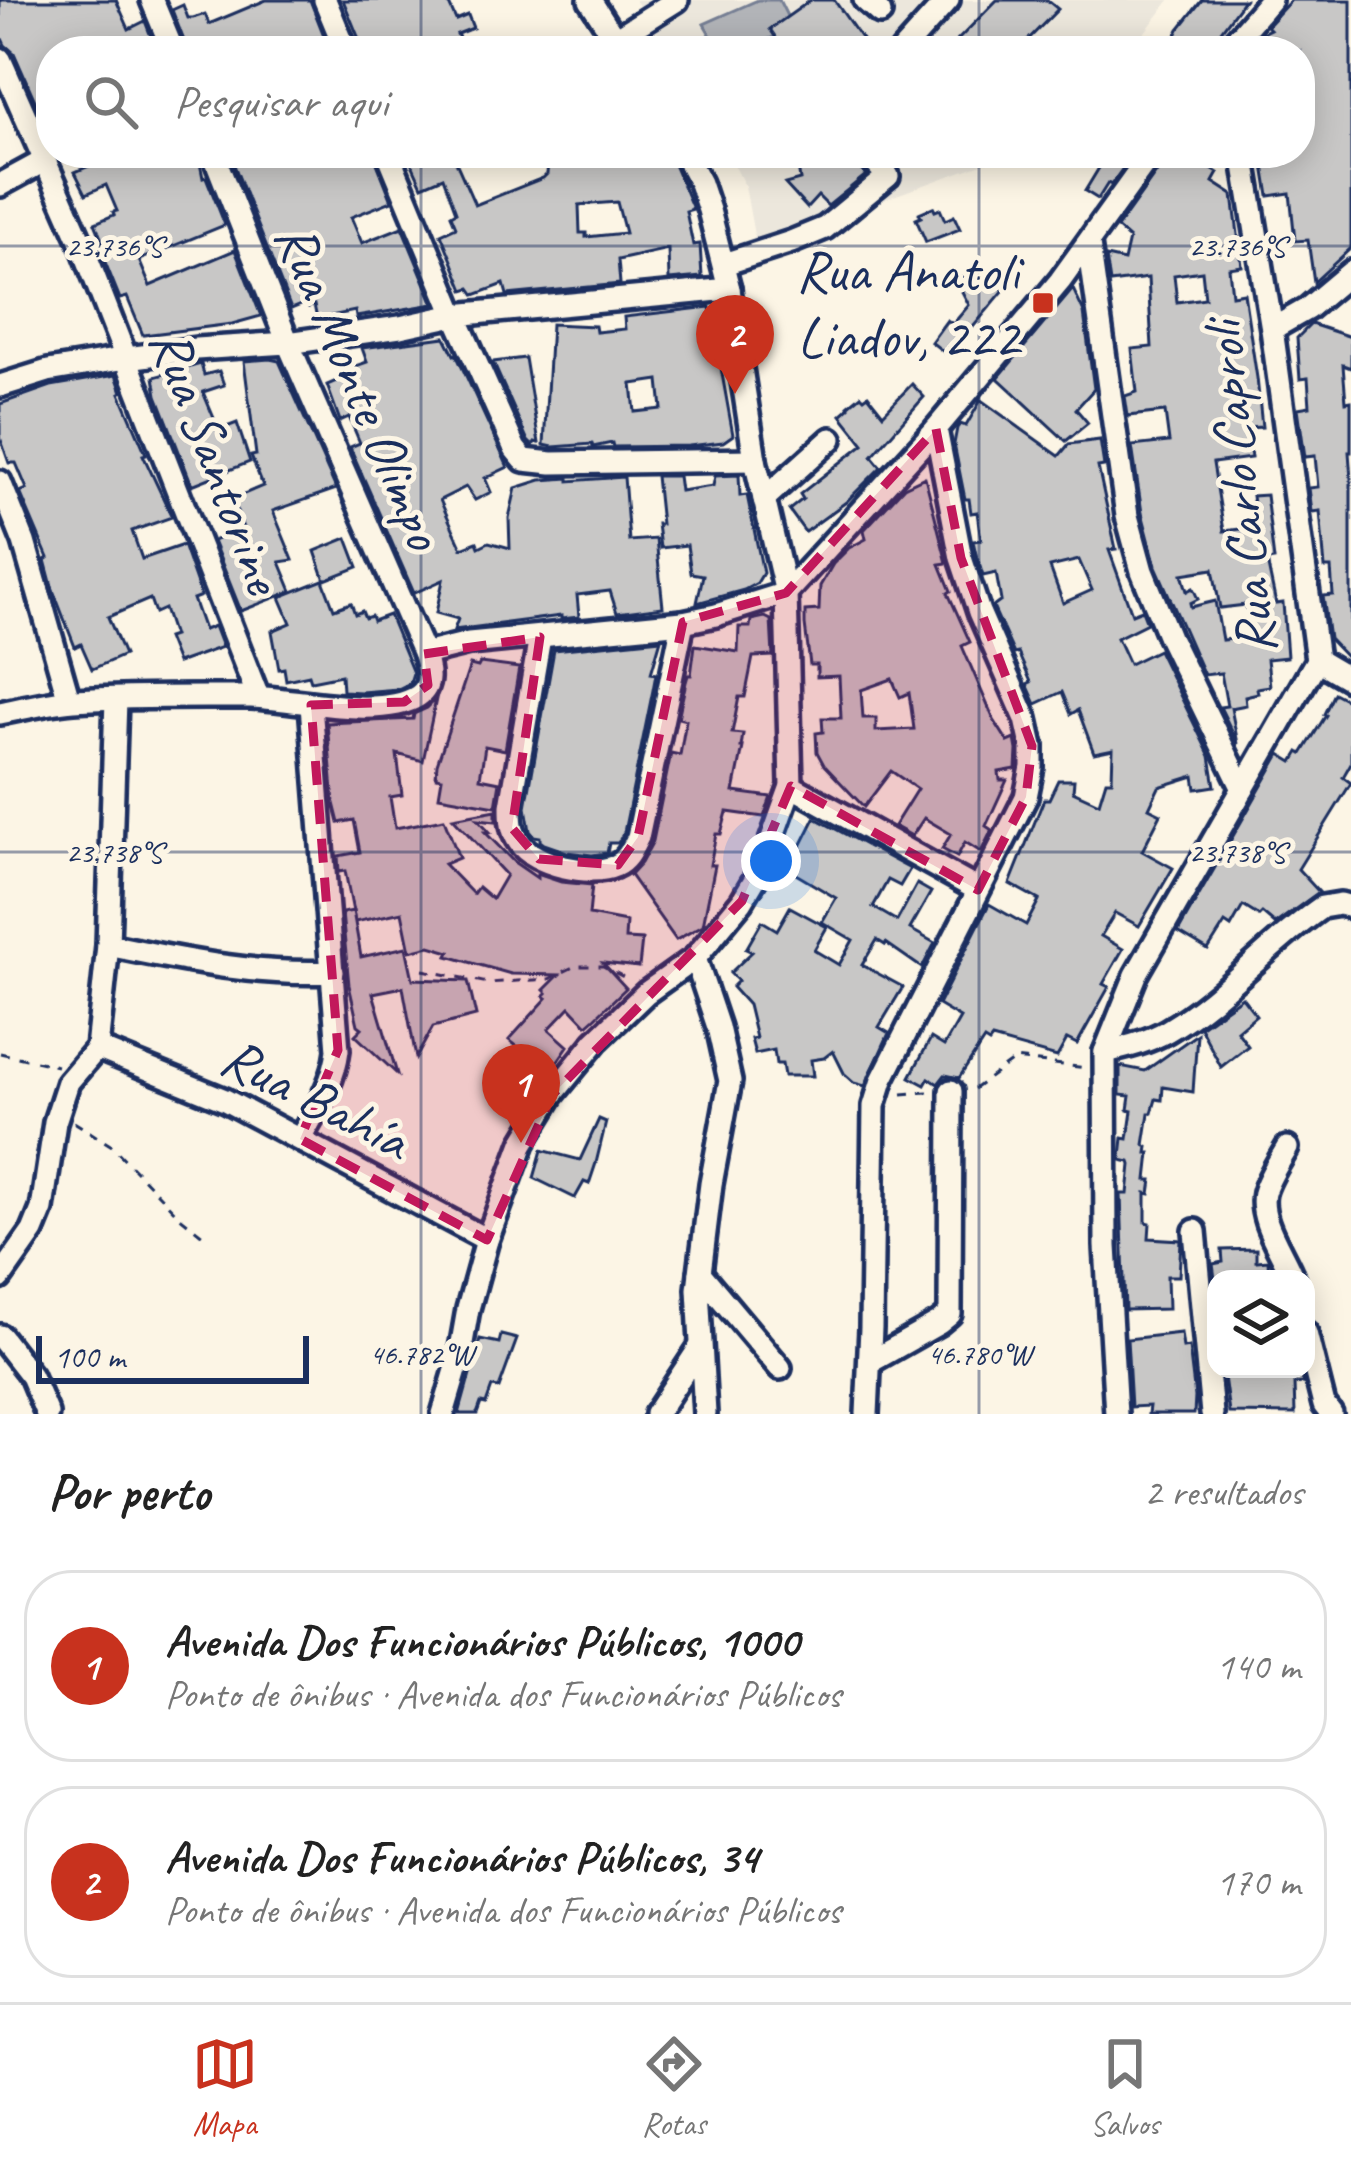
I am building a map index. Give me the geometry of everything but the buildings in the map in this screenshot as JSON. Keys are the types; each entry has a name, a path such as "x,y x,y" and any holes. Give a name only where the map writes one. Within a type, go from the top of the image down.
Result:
{"street":[{"path":"152,0 167,36"},
{"path":"325,0 340,36"},
{"path":"590,0 613,36"},
{"path":"630,36 676,0"},
{"path":"916,36 948,0"},
{"path":"1240,36 1270,0"},
{"name":"Rua Santorine","path":"0,59 36,142"},
{"path":"0,185 36,165"},
{"name":"Rua Santorine","path":"47,168 127,358 258,698"},
{"name":"Rua Monte Olimpo","path":"219,168 288,343 424,654"},
{"path":"394,168 455,315 524,460 755,460"},
{"path":"443,1414 487,1240 523,1143 552,1095 596,1041 646,993 694,958 742,901 761,869 790,786 786,593 755,460 730,289 710,210 692,168"},
{"path":"724,264 825,228 888,176 880,168"},
{"path":"0,712 69,700 116,699 258,698 372,707 419,696 428,685 424,654 469,644 683,622 786,593 937,429 1089,244 1142,168"},
{"name":"Rua Carlo Caproli","path":"1105,1061 1136,975 1317,659 1246,168"},
{"path":"1089,244 1127,516 1142,572 1243,789"},
{"path":"1272,329 1307,309 1351,272"},
{"path":"0,386 48,371 127,358 288,343 455,315 730,289"},
{"path":"867,1414 874,1106 1026,797 1032,767 1026,719 961,558 937,429"},
{"path":"764,499 831,439"},
{"path":"0,482 24,542 69,700"},
{"path":"0,550 24,542"},
{"path":"540,637 511,806 512,828 520,846 539,859 599,870 619,865 638,837 683,622"},
{"path":"1317,659 1351,680"},
{"path":"0,1278 33,1231 42,1209 58,1112 68,1082 97,1048 108,945 116,699"},
{"path":"300,1139 336,1066 338,1023 311,705"},
{"path":"790,786 978,890"},
{"path":"1116,1414 1106,1246 1105,1061 1167,1031 1203,1006 1322,907 1351,907"},
{"path":"108,945 246,969 333,972"},
{"path":"694,958 718,1027 730,1081 700,1273 705,1414"},
{"name":"Rua Bahía","path":"97,1048 225,1100 487,1240"},
{"path":"870,1362 950,1314 951,1091"},
{"path":"1287,1148 1265,1188 1263,1204 1289,1270"},
{"path":"1195,1231 1212,1414"},
{"path":"700,1273 780,1368"},
{"path":"0,1336 31,1376 47,1414"},
{"path":"656,1414 700,1346"},
{"path":"1315,1369 1331,1414"}],"path":[{"path":"423,970 488,983 549,979 575,966 603,967 646,993"},
{"path":"0,1053 76,1070"},
{"path":"880,1088 978,1088 1016,1059 1105,1061"},
{"path":"58,1112 112,1146 178,1216 204,1236"}],"highlighted area":[{"path":"936,429 961,558 1032,746 1026,797 978,890 791,786 742,901 552,1095 487,1240 300,1139 338,1050 311,705 404,702 428,685 424,654 540,637 512,828 539,859 618,865 638,837 683,622 786,593"}],"shaded area":[{"path":"635,0 1170,0 1142,36 660,36"},
{"path":"758,0 779,0 793,28 776,36 711,36 704,24"},
{"path":"736,168 971,168 756,246 745,186"}],"place":[{"name":"Rua Anatoli Liadov, 222","path":"1043,303"},
{"name":"Avenida Dos Funcionários Públicos, 34","path":"735,394"},
{"name":"Avenida Dos Funcionários Públicos, 1000","path":"521,1143"}]}
